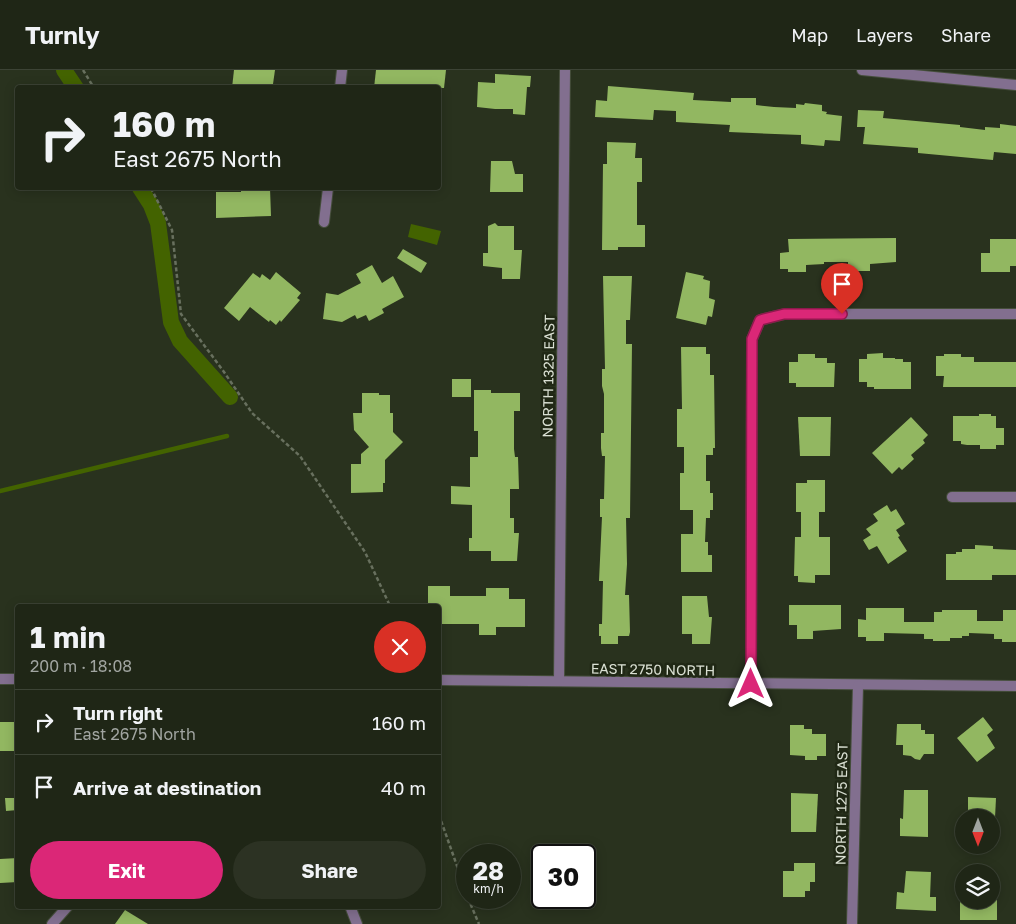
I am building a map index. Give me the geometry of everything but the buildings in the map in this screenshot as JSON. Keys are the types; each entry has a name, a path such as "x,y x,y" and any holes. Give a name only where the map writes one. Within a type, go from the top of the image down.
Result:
{"street":[{"path":"340,85 342,70"},
{"name":"NORTH 1325 EAST","path":"559,681 565,70"},
{"path":"862,70 1016,85"},
{"path":"324,222 328,190"},
{"path":"751,684 752,339 760,320 784,314 1016,314"},
{"path":"952,497 1016,497"},
{"path":"0,679 15,679"},
{"name":"EAST 2750 NORTH","path":"441,680 858,686 1016,686"},
{"name":"NORTH 1275 EAST","path":"852,924 858,686"},
{"path":"52,924 65,909"},
{"path":"351,909 357,924"}],"path":[{"path":"83,70 92,85"},
{"path":"152,190 172,230 181,314 252,413 300,456 365,552 389,604"},
{"path":"441,821 456,863"},
{"path":"473,909 479,924"}],"shaded area":[{"path":"411,224 441,231 437,245 408,237"}],"waterway":[{"path":"64,70 74,85"},
{"path":"141,190 151,205 158,223 171,322 180,341 230,397"},
{"path":"0,491 227,436"}],"route":[{"path":"751,684 752,339 760,320 784,314 842,314"}]}
